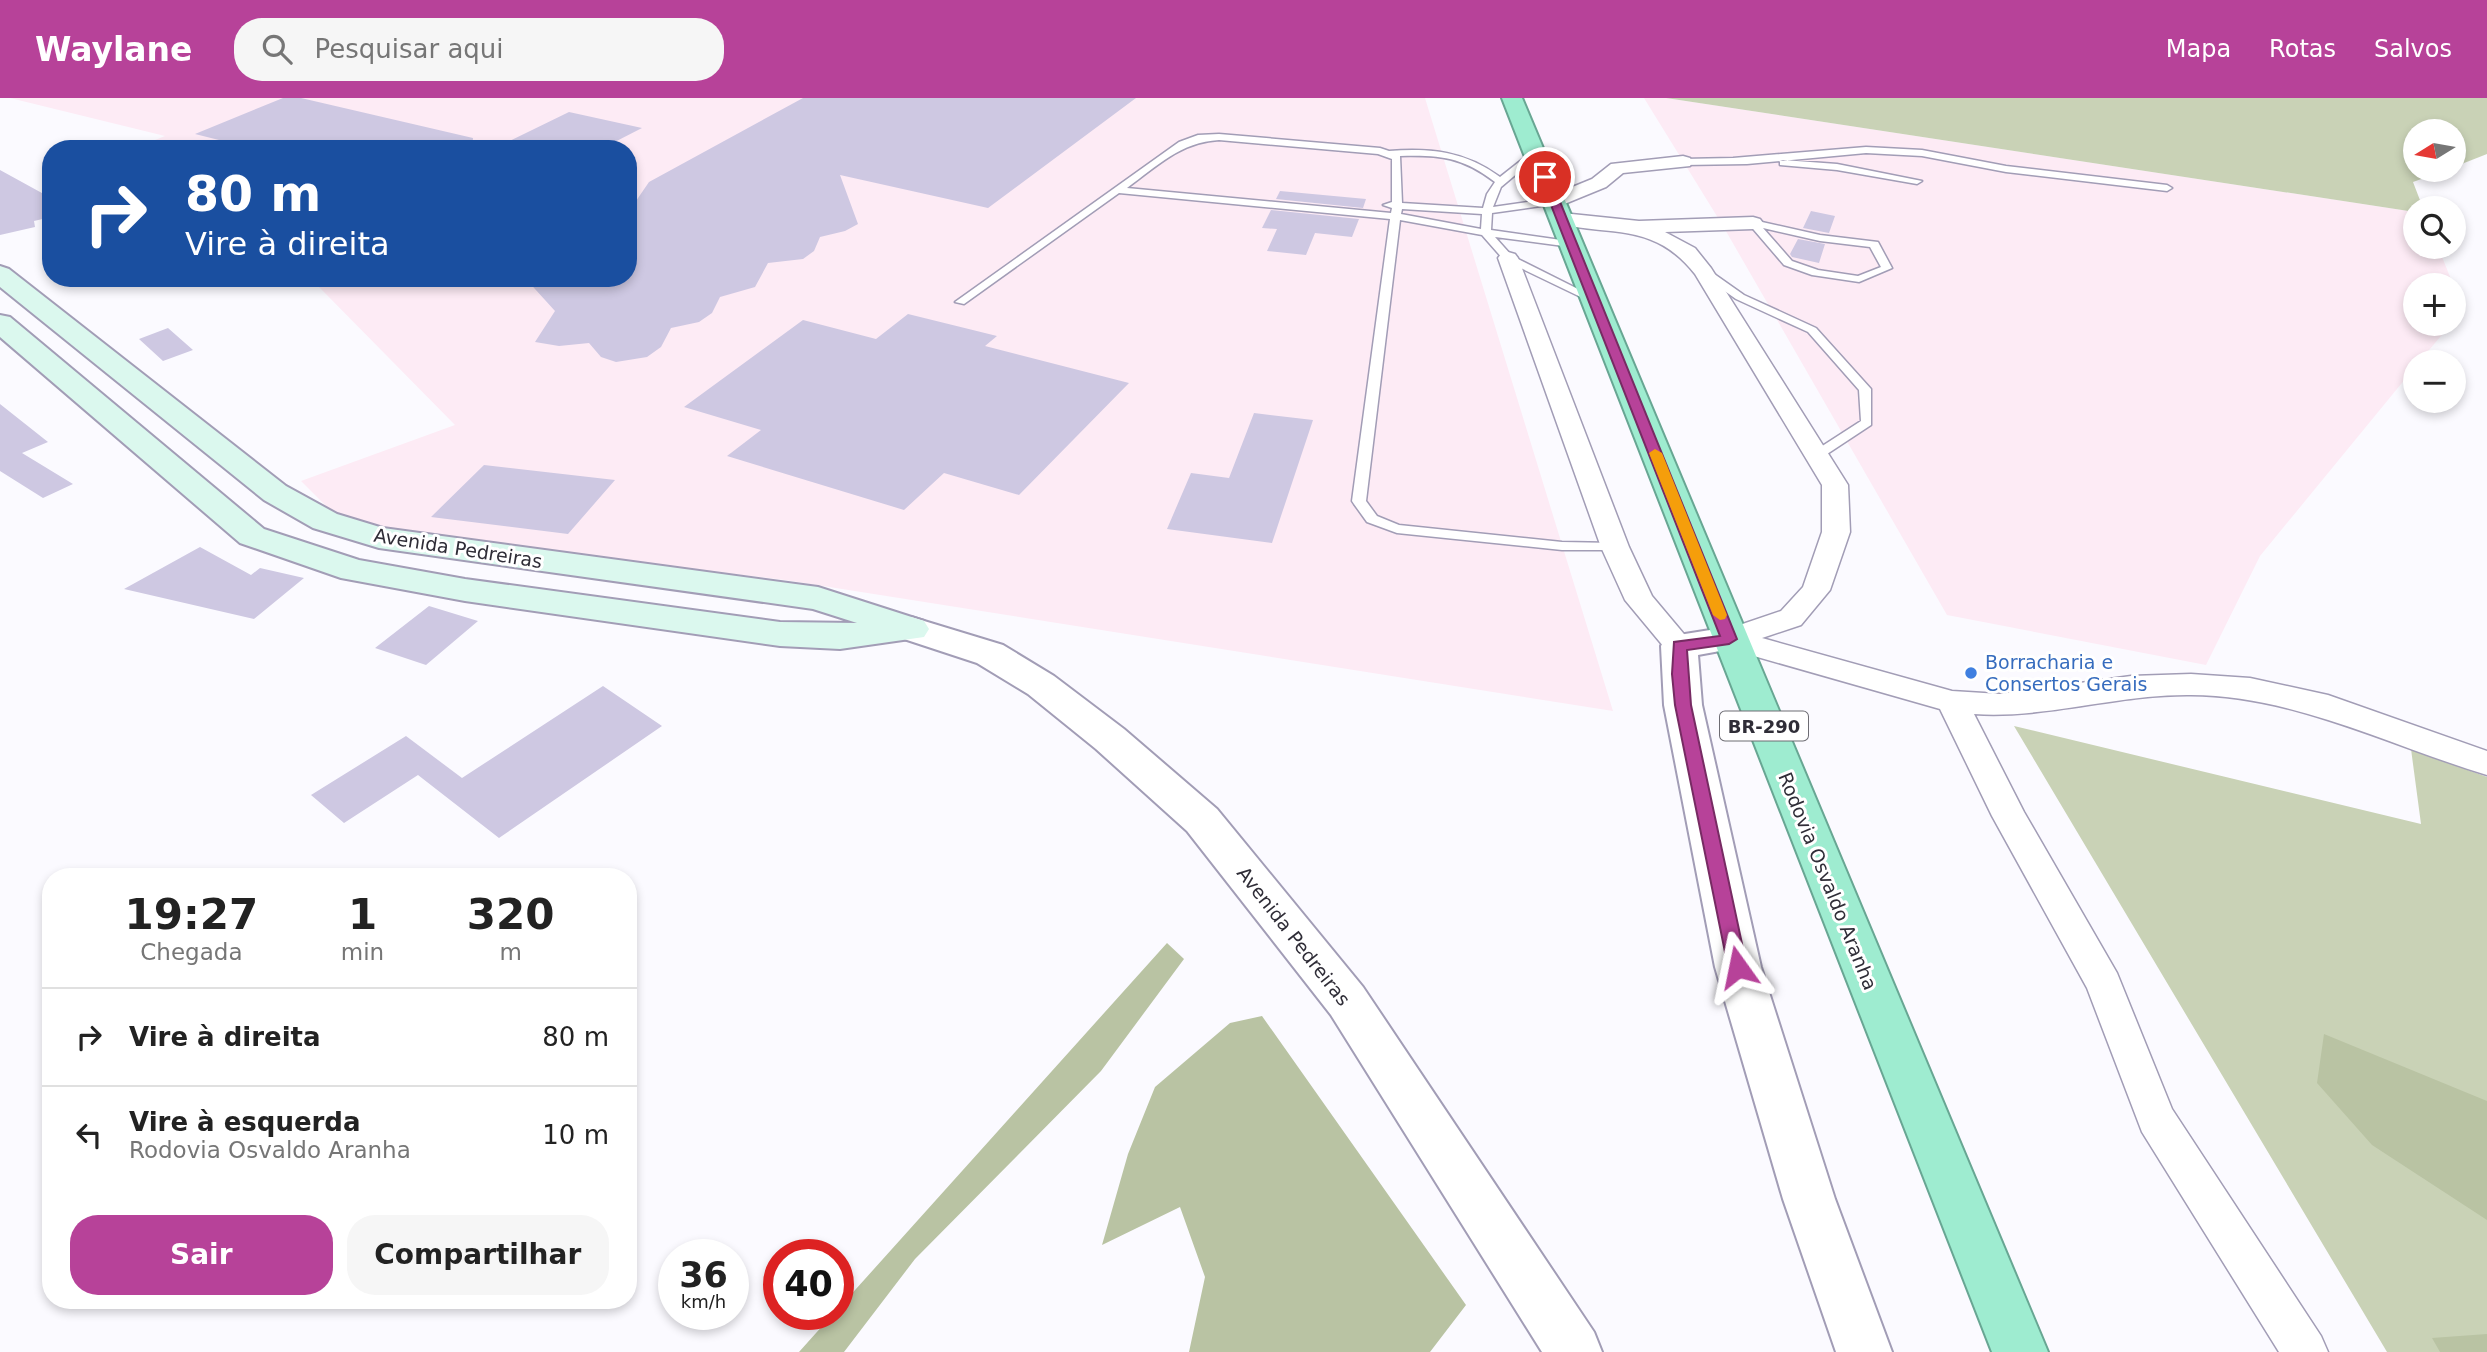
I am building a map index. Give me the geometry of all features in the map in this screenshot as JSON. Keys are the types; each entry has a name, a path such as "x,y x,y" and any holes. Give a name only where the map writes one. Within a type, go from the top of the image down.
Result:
{"highway":[{"name":"Rodovia Osvaldo Aranha","path":"1512,98 2020,1352"}],"main road":[{"name":"Avenida Pedreiras","path":"0,274 275,493 325,521 379,538 818,598 911,629"},
{"name":"Avenida Pedreiras","path":"0,323 252,536 290,551 353,570 415,581 779,634 840,637 911,629"},
{"path":"97,405 143,387"},
{"path":"290,551 325,521"},
{"path":"653,617 678,579"}],"street":[{"path":"1563,221 1599,183 1618,168 1683,162"},
{"path":"1563,221 1639,227 1753,223"},
{"path":"1639,227 1688,253 1704,272 1835,485 1836,533 1815,590 1791,618 1729,639 1679,646"},
{"path":"1508,258 1615,547 1639,600 1679,646 1683,705 1738,967 1809,1199 1864,1352"},
{"name":"Avenida Pedreiras","path":"911,629 990,653 1041,685 1110,738 1202,820 1347,1001 1574,1352"},
{"path":"1729,639 1952,702 2000,705 2131,687 2191,684 2250,689 2317,703 2487,763"},
{"path":"1952,702 2009,816 2105,984 2156,1119 2305,1352"}],"lane":[{"path":"960,302 1182,144 1198,138 1219,137 1390,154 1454,154 1479,164 1501,182"},
{"path":"1683,162 1867,150 1922,153 2006,169 2167,188"},
{"path":"1535,153 1489,195 1485,211 1486,233 1508,258 1593,299"},
{"path":"1390,154 1397,158 1396,211 1359,501 1372,519 1397,529 1562,546 1615,547"},
{"path":"1737,160 1837,167 1917,181"},
{"path":"1123,186 1396,211 1485,211 1563,221"},
{"path":"1396,211 1486,233 1563,221"},
{"path":"1753,223 1820,237 1874,244 1887,268 1859,279 1816,273 1788,264 1753,223"},
{"path":"1704,272 1740,297 1812,330 1865,388 1867,422 1817,455"}],"shaded area":[{"path":"10,98 1425,98 1613,711 785,580 348,528 301,481 455,425 318,287 637,287 637,140 155,140 165,136"},
{"path":"1644,98 1666,98 2403,210 2403,259 2443,259 2448,273 2403,273 2403,336 2441,336 2429,350 2403,350 2403,382 2260,556 2206,665 1947,615 1723,226"}],"green space":[{"path":"1666,98 2487,98 2487,154 2466,162 2466,119 2403,119 2403,182 2413,182 2418,196 2403,196 2403,210"},
{"path":"2014,726 2421,824 2411,749 2487,777 2487,1352 2387,1352"},
{"path":"1167,943 1184,959 1101,1071 915,1259 844,1352 799,1352 819,1330 854,1330 854,1291"},
{"path":"1262,1016 1466,1305 1430,1352 1189,1352 1205,1277 1180,1207 1102,1245 1128,1154 1155,1087 1230,1023"},
{"path":"2324,1034 2487,1101 2487,1220 2372,1145 2317,1083"},
{"path":"2487,1334 2487,1352 2440,1352 2432,1338"}],"building":[{"path":"283,98 301,98 473,138 219,140 195,134"},
{"path":"803,98 1136,98 988,208 840,175 858,224 845,231 820,237 814,251 803,259 768,263 755,287 720,297 712,313 699,322 671,328 661,347 647,357 616,362 601,357 589,343 559,346 535,342 555,311 533,287 637,287 637,200 649,182"},
{"path":"569,112 642,128 619,140 511,140"},
{"path":"0,170 42,193 42,219 34,221 35,227 0,235"},
{"path":"1280,191 1366,199 1363,208 1276,199"},
{"path":"1271,210 1359,219 1352,237 1315,233 1306,255 1267,251 1277,229 1262,228"},
{"path":"1811,211 1835,216 1829,233 1803,228"},
{"path":"1798,239 1825,244 1819,263 1792,257 1790,254"},
{"path":"908,314 997,336 985,346 1129,383 1019,495 944,473 904,510 727,456 761,430 684,407 803,320 876,339"},
{"path":"168,328 193,350 163,361 139,339"},
{"path":"0,404 48,442 22,453 73,484 43,498 0,471"},
{"path":"1254,413 1313,420 1272,543 1167,529 1191,473 1229,478"},
{"path":"484,465 615,480 568,534 431,517"},
{"path":"200,547 251,575 260,568 304,578 254,619 124,589"},
{"path":"429,606 478,621 426,665 375,648"},
{"path":"603,686 662,726 499,838 418,775 344,823 311,795 406,736 462,778"}],"slow traffic":[{"path":"1655,453 1720,615"}],"place":[{"name":"Borracharia e Consertos Gerais","path":"1971,673"}],"route":[{"path":"1545,177 1729,639 1679,646 1683,705 1738,967"}]}
